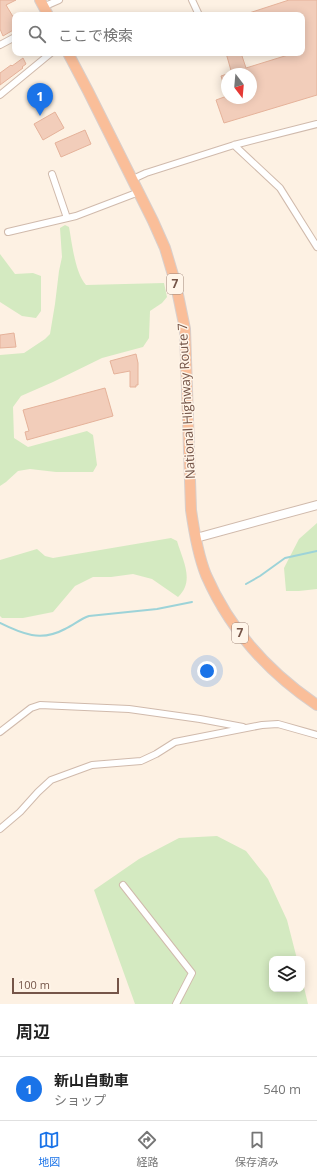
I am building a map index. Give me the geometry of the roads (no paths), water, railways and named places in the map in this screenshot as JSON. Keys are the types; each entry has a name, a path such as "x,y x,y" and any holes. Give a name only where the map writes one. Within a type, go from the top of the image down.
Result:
{"highway":[{"name":"National Highway Route 7","path":"70,56 139,192 164,248 176,285 185,329 191,510 196,538 206,574 222,606 237,630 259,657 278,676 317,705"}],"street":[{"path":"43,7 60,0"},
{"path":"192,0 198,12"},
{"path":"0,45 12,38"},
{"path":"0,95 48,56"},
{"path":"132,179 146,173 234,145 317,124"},
{"path":"234,145 280,188 317,247"},
{"path":"52,174 67,218"},
{"path":"8,232 76,216 139,192"},
{"path":"196,538 317,505"},
{"path":"0,732 31,708 40,705 129,709 200,719 249,728"},
{"path":"0,830 51,780 92,765 141,761 156,754 175,742 278,724 317,736"},
{"path":"123,886 192,973 176,1004"}],"waterway":[{"path":"246,584 285,558 317,551"},
{"path":"0,623 24,633 40,636 56,633 89,616 157,609 192,602"}],"place":[{"name":"新山自動車","path":"40,116"}]}
